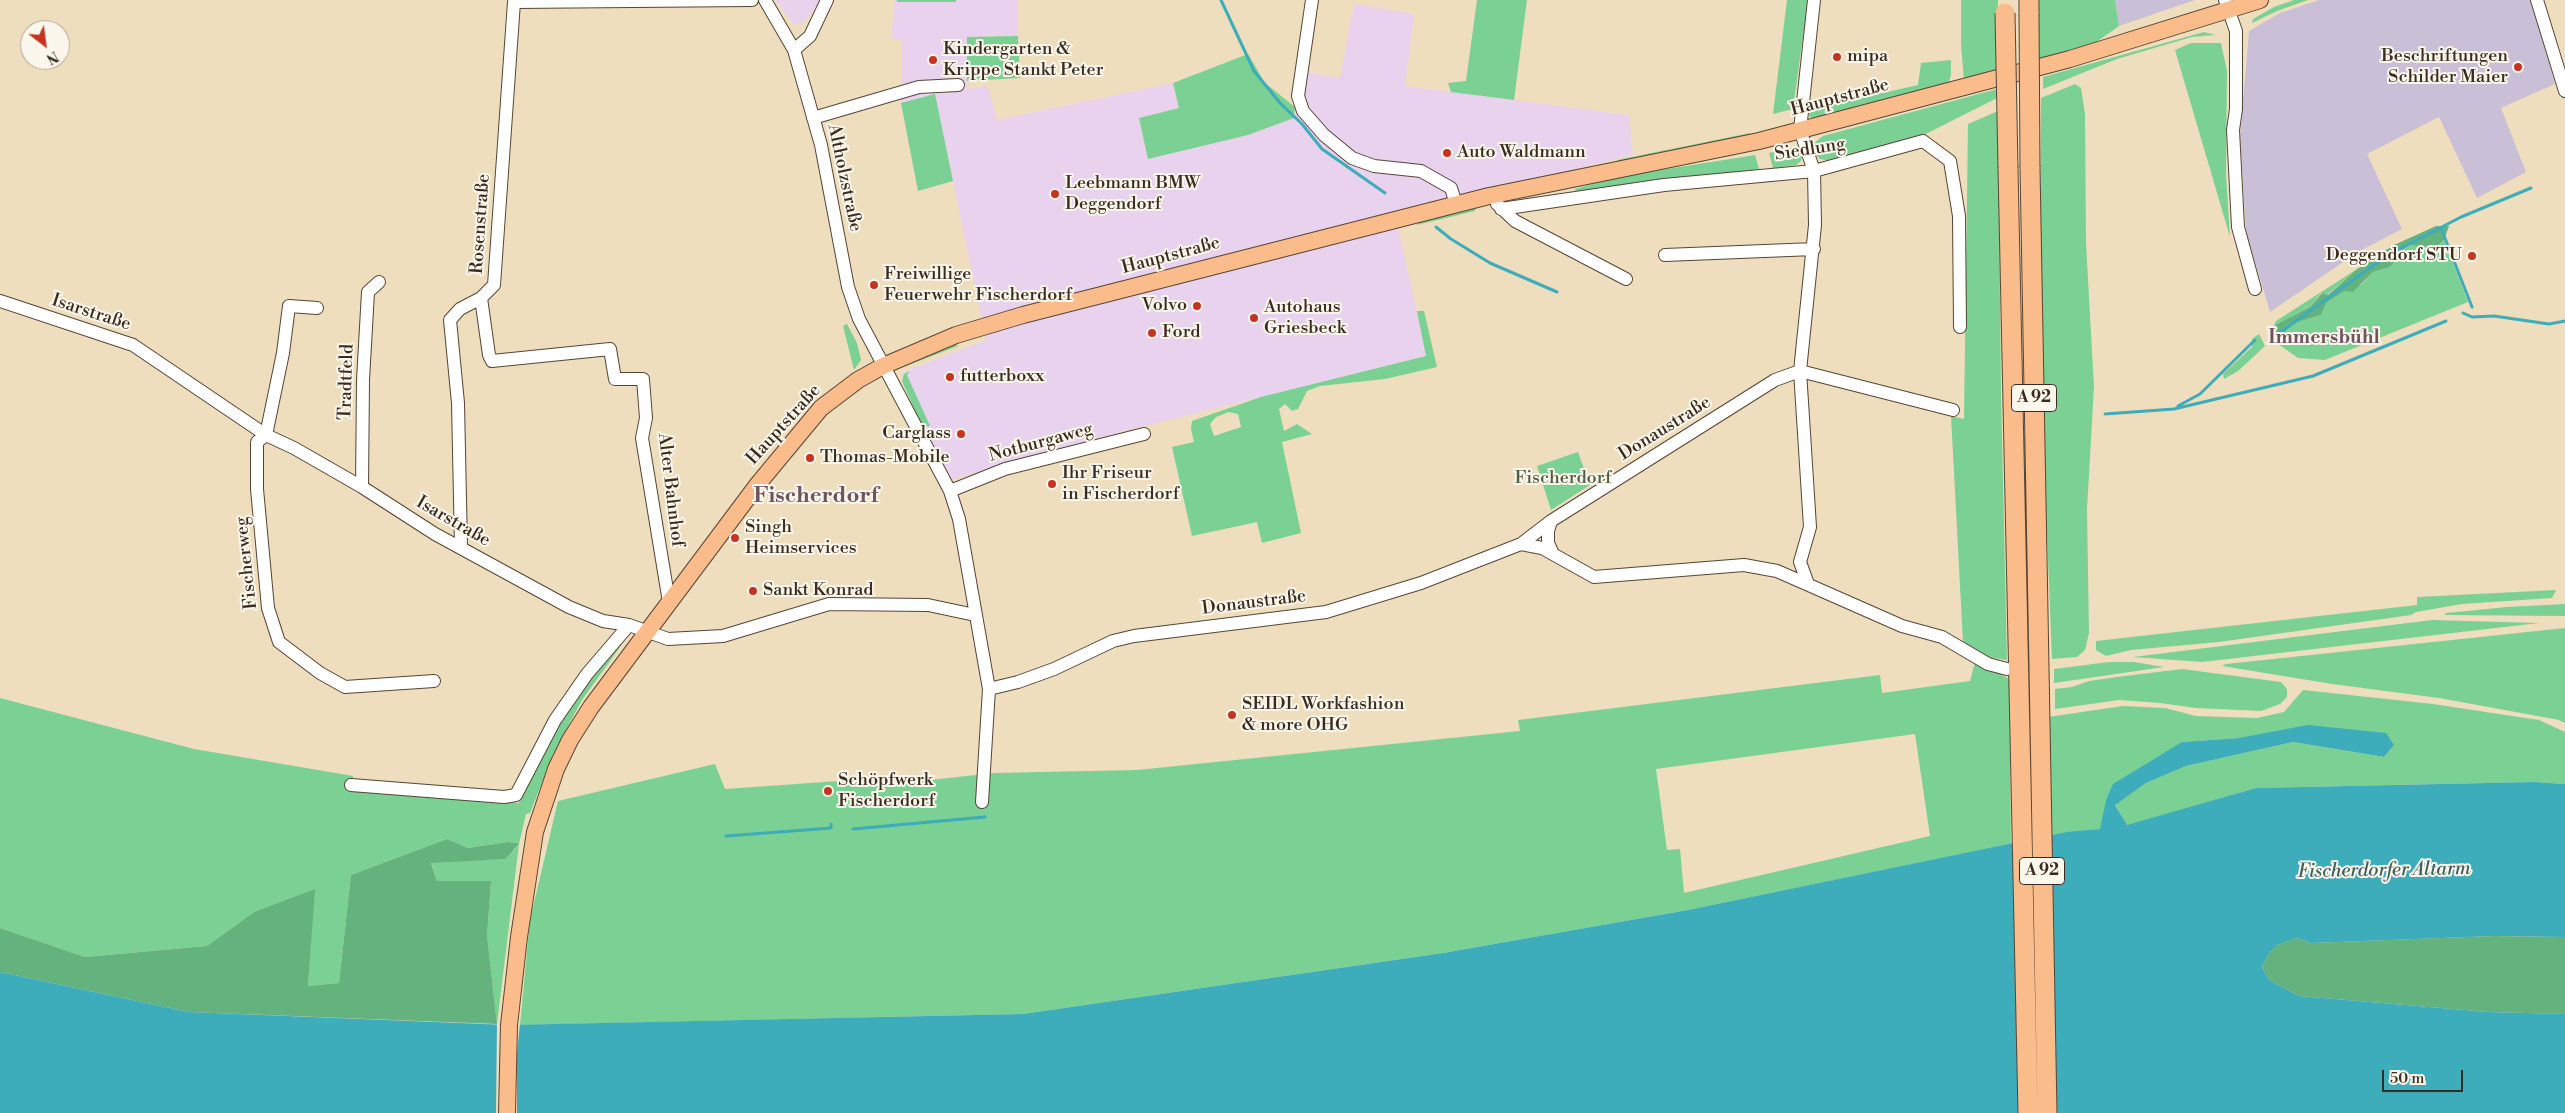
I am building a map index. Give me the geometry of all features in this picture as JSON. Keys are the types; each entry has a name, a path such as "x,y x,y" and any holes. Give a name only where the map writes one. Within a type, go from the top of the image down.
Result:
{"highway":[{"name":"A 92","path":"2005,6 2028,1113"},
{"name":"A 92","path":"2029,7 2030,167 2047,1113"}],"main road":[{"name":"Hauptstraße","path":"507,1113 509,1025 534,832 545,796 570,740 591,707 646,632 786,447 818,412 858,380 882,366 956,335 1000,321 1489,196 1759,141 2078,57 2227,5 2260,0"}],"street":[{"name":"Rosenstraße","path":"461,547 458,403 450,320 460,309 481,298 494,285 512,1 752,0"},
{"name":"Altholzstraße","path":"765,0 794,50 821,145 848,288 859,319 882,366"},
{"path":"794,50 810,36 827,0"},
{"path":"1312,0 1298,96 1303,110 1324,135 1352,158 1374,166 1421,171 1451,188 1456,204"},
{"path":"1814,0 1800,130 1814,177"},
{"path":"2536,0 2565,91"},
{"path":"2227,5 2236,31 2236,109 2233,130 2238,227 2254,289"},
{"path":"813,118 919,87 958,85"},
{"name":"Siedlung","path":"1500,209 1664,185 1814,177 1923,141 1950,161 1959,216 1960,327"},
{"name":"Siedlung","path":"1800,371 1814,248 1814,177"},
{"path":"1489,196 1500,209 1515,221 1626,280"},
{"path":"1665,256 1814,248"},
{"name":"Tradtfeld","path":"362,488 363,380 368,292 379,282"},
{"name":"Alter Bahnhof","path":"481,298 489,355 492,360 610,349 615,379 643,379 646,418 642,438 669,602"},
{"name":"Isarstraße","path":"0,301 133,345 266,435 294,448 435,534 568,606 603,621 629,625 668,639 722,636 829,604 928,604 976,615"},
{"path":"266,435 283,353 288,306 317,308"},
{"path":"882,366 950,491 959,519 989,688 982,802"},
{"path":"1808,584 1800,562 1810,527 1800,371 1953,410"},
{"name":"Donaustraße","path":"989,688 1018,682 1045,672 1113,641 1134,636 1326,612 1421,583 1521,544 1551,521 1775,380 1800,371"},
{"name":"Notburgaweg","path":"950,491 1004,469 1144,434"},
{"name":"Fischerweg","path":"266,435 257,442 257,488 268,608 279,642 320,673 345,688 434,681"},
{"path":"1551,521 1548,531 1548,543 1553,554"},
{"path":"1521,544 1542,548 1594,577 1744,566 1777,571 1902,626 1942,637 1988,664 2006,669"},
{"path":"1777,571 1800,562"},
{"path":"351,786 504,797 516,795 555,720 587,674 629,625"}],"shaded area":[{"path":"775,0 820,0 805,22 794,25"},
{"path":"895,0 1018,0 1018,36 967,37 967,89 987,86 997,120 1173,83 1179,108 1139,118 1148,159 1248,135 1294,118 1298,71 1340,78 1354,4 1414,14 1405,86 1629,115 1633,155 1395,214 1427,356 1121,432 950,480 901,373 986,340 935,95 901,103 901,40 891,39"},
{"path":"2115,0 2195,0 2119,26"},
{"path":"2319,0 2531,0 2555,84 2501,108 2526,172 2477,198 2439,117 2367,154 2402,229 2358,252 2270,312 2246,231 2240,137 2249,31 2280,13"}],"green space":[{"path":"897,0 956,0 956,2 897,2"},
{"path":"1477,0 1527,0 1514,100 1451,92 1448,83 1466,81"},
{"path":"1787,0 1808,0 1793,109 1773,114"},
{"path":"1961,0 1998,0 1997,72 1964,80 1961,45"},
{"path":"2036,0 2115,0 2119,26 2095,43 2035,60"},
{"path":"2294,0 2308,0 2277,11 2252,23 2253,19 2274,7"},
{"path":"2204,32 2215,35 2192,37 2117,59 2043,89 2043,77"},
{"path":"1018,36 1020,78 967,81 967,37"},
{"path":"2191,43 2221,43 2227,71 2226,174 2230,237 2175,50"},
{"path":"1248,54 1265,83 1295,107 1294,118 1248,135 1148,159 1139,118 1179,108 1173,83"},
{"path":"1951,60 1951,76 1947,86 1817,118 1810,117 1807,110 1918,85 1921,63"},
{"path":"2075,84 2081,88 2085,114 2086,243 2094,387 2087,509 2089,633 2085,650 2077,657 2052,659 2040,357 2041,98"},
{"path":"1997,89 1997,98 1906,144 1830,161 1820,159 1814,153 1813,144 1823,136"},
{"path":"935,94 953,181 918,191 901,103"},
{"path":"1998,111 2001,393 2007,660 1987,657 1963,642 1951,416 1964,419 1968,124"},
{"path":"1750,133 1751,136 1620,163 1617,160"},
{"path":"1789,148 1798,151 1802,155 1801,161 1796,165 1773,168 1769,153"},
{"path":"1755,155 1759,169 1576,192 1575,189 1617,177"},
{"path":"1475,207 1475,211 1417,225 1419,221"},
{"path":"2436,226 2449,226 2444,240 2434,249 2410,245 2400,251 2402,254 2390,267 2373,272 2353,292 2345,291 2327,302 2321,315 2287,325 2284,339 2278,337 2275,325 2310,307 2322,293 2328,295 2357,269 2394,245"},
{"path":"2444,240 2468,302 2325,360 2298,358 2278,344 2271,331 2276,321 2357,269 2327,295 2321,293 2310,307 2275,325 2286,325 2321,315 2327,302 2345,291 2361,285 2373,272 2390,267 2402,254 2400,251 2410,245 2434,249"},
{"path":"1417,311 1424,311 1437,367 1385,379 1320,386 1307,391 1298,409 1292,411 1285,404 1279,409 1284,431 1297,424 1312,434 1282,442 1301,533 1262,543 1257,522 1192,536 1172,447 1194,442 1191,429 1192,421 1261,397 1426,356","holes":["1229,412 1238,414 1241,427 1214,436 1210,424 1216,417"]},
{"path":"847,324 857,343 861,360 854,370 843,326"},
{"path":"2259,334 2265,346 2238,371 2224,379 2223,374 2252,347 2252,339"},
{"path":"955,343 958,346 911,364 910,362"},
{"path":"910,371 907,375 930,426 922,427 902,381 904,374"},
{"name":"Fischerdorf","path":"1578,452 1590,485 1551,510 1537,466"},
{"path":"2556,590 2552,598 2462,604 2416,612 2411,615 2219,642 2131,650 2106,656 2096,650 2096,641 2417,605 2417,597"},
{"path":"2565,604 2565,616 2444,615 2446,613 2507,607"},
{"path":"2432,620 2539,623 2202,662 2133,657"},
{"path":"2565,628 2565,723 2559,720 2439,698 2332,684 2222,666 2226,664"},
{"path":"623,643 582,700 553,754 530,813 526,814 519,845 508,842 468,848 447,839 351,875 339,983 308,986 314,890 254,912 207,946 85,957 0,928 0,698 194,749 353,776 355,787 519,803 550,740 584,687 616,648"},
{"path":"1978,661 2009,679 2011,844 1688,910 1443,953 1023,1014 520,1025 530,920 558,801 715,764 725,789 839,781 883,785 995,773 1137,770 1520,731 1518,720 1880,675 1882,693 1970,681 1975,662","holes":["1915,734 1930,836 1684,893 1680,849 1667,850 1656,769"]},
{"path":"2109,662 2134,662 2164,667 2054,683 2054,669"},
{"path":"2182,669 2281,682 2287,689 2287,697 2280,704 2261,711 2196,708 2119,700 2055,709 2055,689 2072,687 2089,681"},
{"path":"2303,690 2433,704 2539,720 2565,732 2565,784 2534,782 2256,788 2127,826 2115,804 2146,783 2186,766 2293,742 2384,757 2393,746 2239,738 2182,742 2106,800 2101,829 2048,836 2048,717 2123,706 2165,708 2196,716 2257,718 2284,712"},
{"path":"447,839 468,848 508,842 519,844 506,859 431,863 437,881 491,881 487,936 497,1024 189,1012 0,972 0,928 85,957 207,946 254,912 315,889 308,986 339,983 351,875"},
{"path":"519,845 497,1024 487,936 491,882 437,881 431,862 506,859"},
{"path":"2494,936 2565,937 2565,1014 2488,1012 2299,996 2269,980 2262,967 2268,955 2277,945 2297,938 2311,943"}],"water":[{"name":"Fischerdorfer Altarm","path":"2308,725 2386,733 2394,745 2384,757 2293,742 2186,766 2146,783 2115,805 2127,825 2256,788 2534,782 2565,784 2565,937 2494,936 2311,943 2297,938 2277,945 2268,955 2262,967 2269,980 2299,996 2488,1012 2565,1014 2565,1113 0,1113 0,972 189,1012 509,1025 1023,1014 1443,953 1688,910 2067,832 2100,829 2106,800 2113,784 2182,742 2239,738"}],"pier":[{"path":"497,1022 520,1023 517,1054 517,1113 496,1113"}],"waterway":[{"path":"1221,0 1254,71 1280,103 1302,124 1322,149 1385,193"},
{"path":"2278,334 2388,255 2461,217 2531,188"},
{"path":"1436,227 1451,239 1490,263 1557,292"},
{"path":"2441,228 2472,307"},
{"path":"2463,313 2472,317 2494,316 2549,324 2565,321"},
{"path":"2105,414 2174,409 2313,376 2446,321"},
{"path":"2178,406 2200,394 2255,340"},
{"path":"853,829 985,817"},
{"path":"726,836 831,828 831,824"}],"place":[{"name":"mipa","path":"1837,57"},
{"name":"Kindergarten & Krippe Stankt Peter","path":"933,60"},
{"name":"Beschriftungen Schilder Maier","path":"2518,67"},
{"name":"Auto Waldmann","path":"1447,153"},
{"name":"Leebmann BMW Deggendorf","path":"1055,194"},
{"name":"Deggendorf STU","path":"2472,256"},
{"name":"Freiwillige Feuerwehr Fischerdorf","path":"874,285"},
{"name":"Volvo","path":"1197,306"},
{"name":"Autohaus Griesbeck","path":"1254,318"},
{"name":"Ford","path":"1152,333"},
{"name":"futterboxx","path":"950,377"},
{"name":"Carglass","path":"961,434"},
{"name":"Thomas-Mobile","path":"810,458"},
{"name":"Ihr Friseur in Fischerdorf","path":"1052,484"},
{"name":"Singh Heimservices","path":"735,538"},
{"name":"Sankt Konrad","path":"753,591"},
{"name":"SEIDL Workfashion & more OHG","path":"1232,715"},
{"name":"Schöpfwerk Fischerdorf","path":"828,791"}],"district":[{"name":"Immersbühl","path":"2324,338"},
{"name":"Fischerdorf","path":"816,497"}]}
